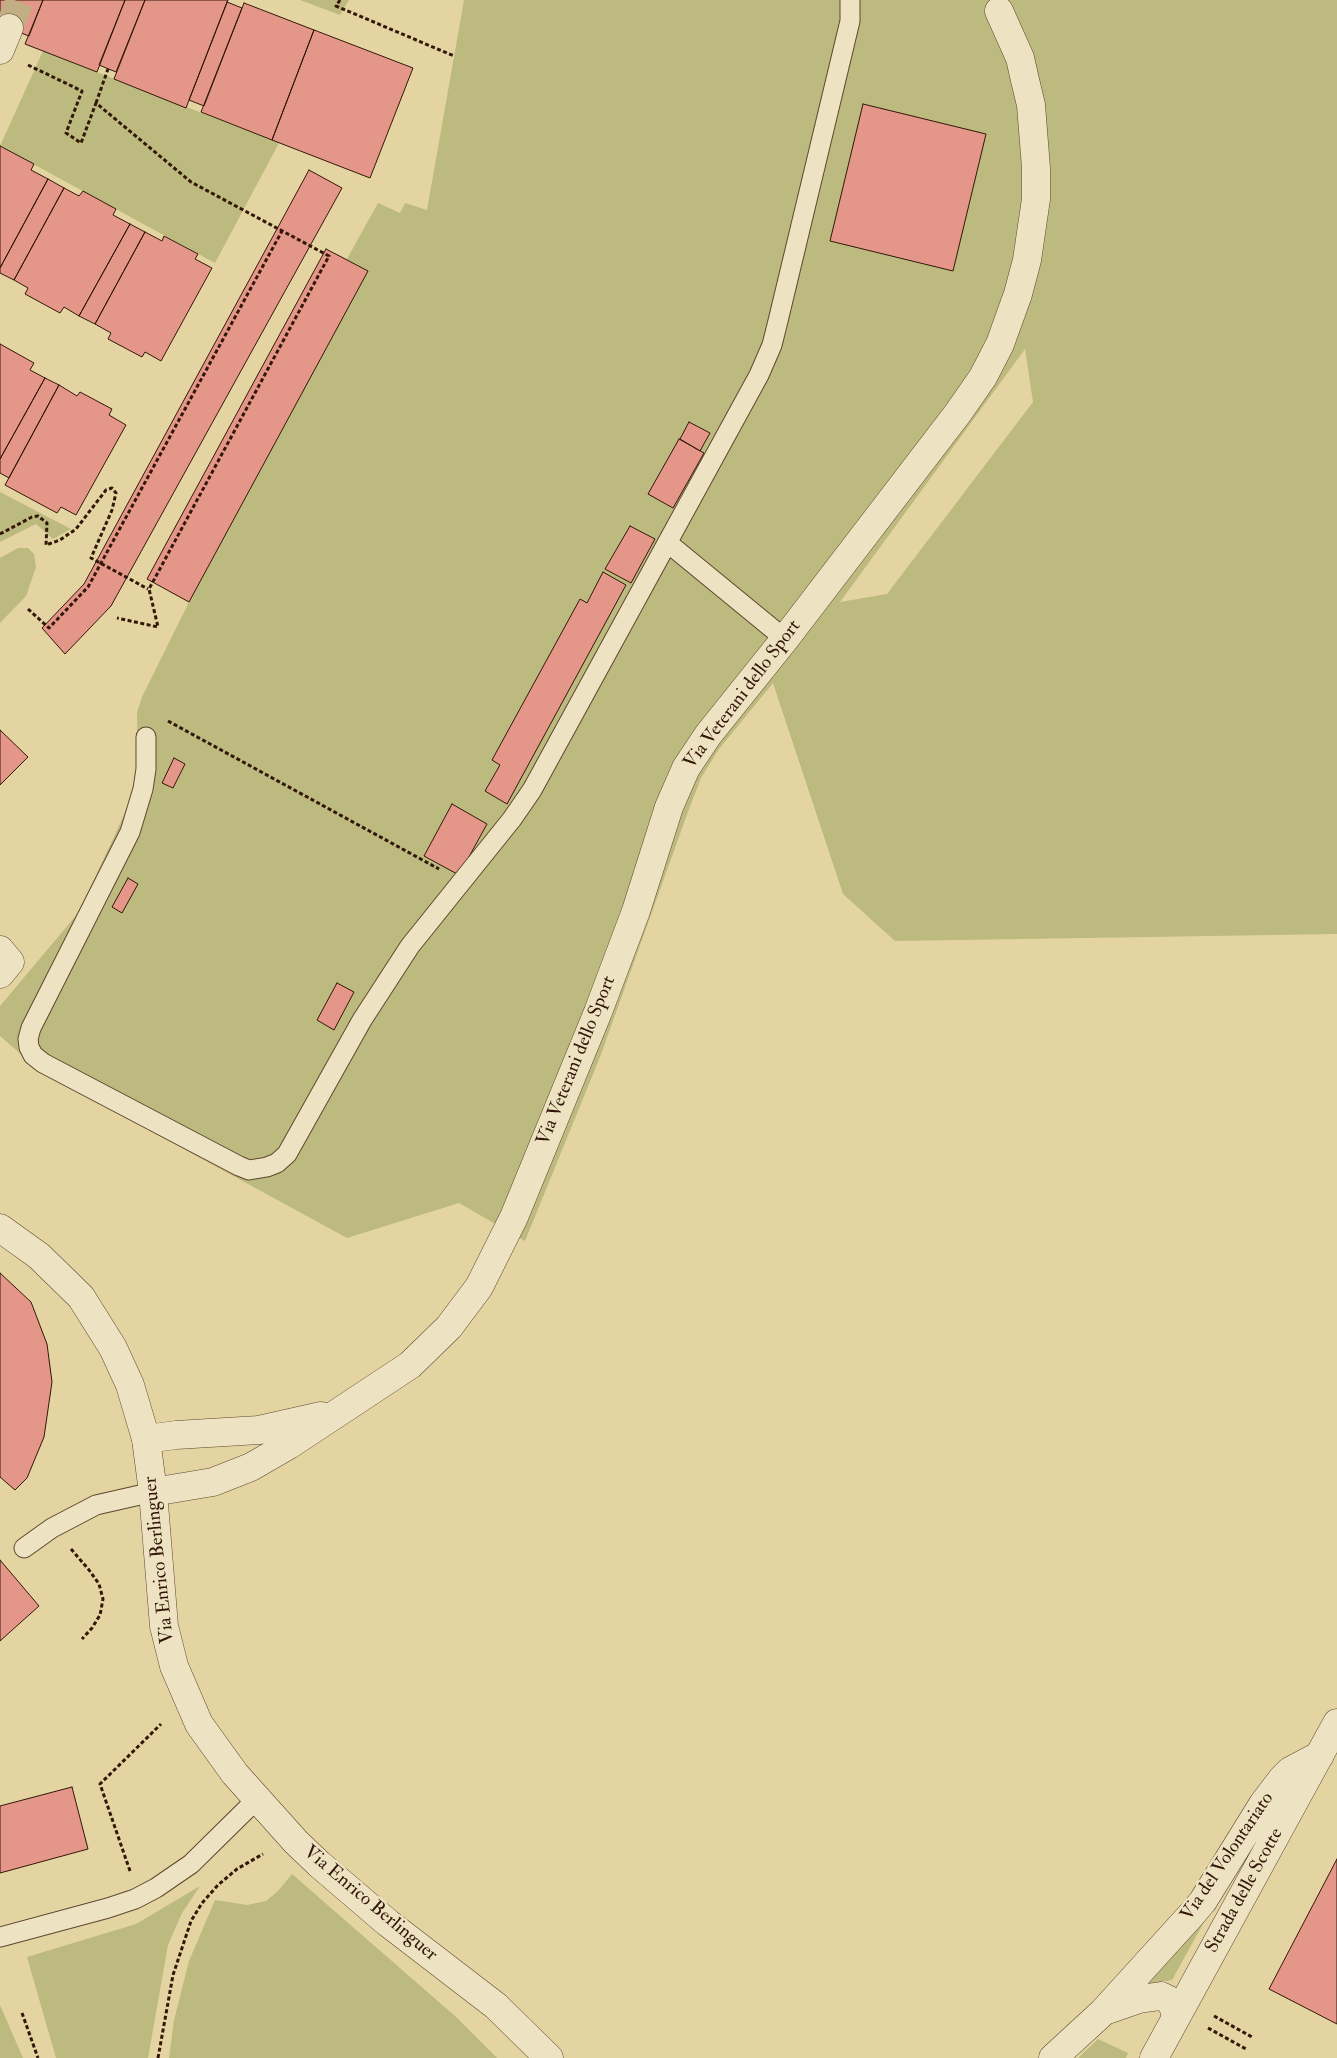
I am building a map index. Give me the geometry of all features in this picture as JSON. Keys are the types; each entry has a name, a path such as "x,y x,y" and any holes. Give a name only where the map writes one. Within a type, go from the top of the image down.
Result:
{"street":[{"name":"Via Veterani dello Sport","path":"153,1492 213,1482 252,1467 289,1445 410,1365 450,1327 479,1287 514,1217 598,1012 633,919 678,784 708,735 785,639 972,394 996,352 1018,294 1027,260 1036,199 1036,168 1031,105 1020,58 998,11"},
{"path":"0,950 10,962 0,974"},
{"name":"Via Enrico Berlinguer","path":"0,1228 26,1245 81,1298 92,1313 122,1365 136,1402 146,1440 153,1492 164,1626 174,1666 199,1724 235,1774 296,1842 319,1864 388,1922 496,2006 549,2058"},
{"name":"Via Veterani dello Sport","path":"146,1440 176,1435 258,1430 305,1421 339,1411"},
{"name":"Strada delle Scotte","path":"1154,2058 1337,1724"},
{"name":"Via del Volontariato","path":"1053,2058 1103,2012 1203,1901 1271,1792 1290,1771 1320,1755"},
{"name":"Via del Volontariato","path":"1103,2012 1139,1999 1161,1996 1169,2000 1176,2016"}],"lane":[{"path":"146,737 146,769 130,832 31,1028 28,1039 29,1048 33,1055 43,1063 239,1166 249,1170 257,1170 277,1164 287,1154 378,992 410,946 512,819 542,773 760,374 772,345 850,21 850,0"},
{"path":"668,544 785,639"},
{"name":"Via Veterani dello Sport","path":"24,1548 52,1528 96,1505 153,1492"},
{"path":"0,1938 108,1908 135,1899 156,1888 191,1864 257,1799"}],"path":[{"path":"340,0 336,6 454,56"},
{"path":"25,63 82,91 66,133 81,143 108,69"},
{"path":"96,103 191,182 329,256 149,589 158,627 117,618"},
{"path":"28,609 49,628 88,587 282,230"},
{"path":"0,534 32,517 38,516 46,523 48,530 46,545 60,540 76,529 106,490 112,488 116,493 112,510 91,558 149,589"},
{"path":"163,718 461,881"},
{"path":"52,1528 89,1570 98,1584 103,1599 100,1614 92,1628 82,1639"},
{"path":"133,1879 100,1784 161,1724"},
{"path":"158,2058 173,1974 191,1921 209,1894 237,1869 262,1855 296,1842"},
{"path":"22,2013 38,2058"},
{"path":"1214,2016 1252,2037"},
{"path":"1208,2028 1246,2049"}],"shaded area":[{"path":"300,0 349,0 340,15"},
{"path":"464,0 1337,0 1337,934 895,941 843,894 773,683 719,749 701,778 600,1057 525,1241 459,1203 347,1238 39,1070 0,1036 0,1006 79,912 138,785 137,712 142,697 189,602 147,579 326,249 347,259 378,203 400,213 405,203 427,210","holes":["1025,349 1033,402 887,594 840,602"]},
{"path":"43,51 279,143 215,263 0,146"},
{"path":"0,492 71,529 53,539 36,524 0,542"},
{"path":"18,548 28,548 34,554 36,567 26,596 0,623 0,558"},
{"path":"292,1874 455,2016 497,2058 169,2058 174,2020 189,1961 215,1900 247,1905 266,1901 278,1891"},
{"path":"200,1886 182,1913 168,1945 148,2058 56,2058 27,1957 136,1924"},
{"path":"1208,1915 1172,1980 1137,1986"},
{"path":"0,2005 23,2058 0,2058"},
{"path":"1098,2039 1128,2053 1126,2058 1078,2058"}],"building":[{"path":"0,0 43,0 29,36 0,25"},
{"path":"43,0 125,0 97,72 25,44"},
{"path":"125,0 145,0 116,72 99,65"},
{"path":"145,0 228,0 186,108 114,79"},
{"path":"227,2 242,8 204,106 189,100"},
{"path":"244,3 314,30 272,140 201,112"},
{"path":"314,30 413,68 370,178 272,140"},
{"path":"863,104 986,134 953,271 830,241"},
{"path":"0,146 34,164 31,170 48,179 0,268"},
{"path":"309,170 342,188 111,606 65,654 42,628 84,584"},
{"path":"48,179 64,188 14,280 0,273 0,268"},
{"path":"64,188 79,196 83,191 116,209 113,215 130,224 79,316 64,307 60,313 25,294 28,288 14,280"},
{"path":"130,224 145,232 95,324 79,316"},
{"path":"145,232 162,241 164,236 198,254 195,259 212,268 161,361 145,352 142,357 108,339 111,333 95,324"},
{"path":"326,249 368,271 189,602 147,579"},
{"path":"0,344 34,363 30,370 45,378 0,459"},
{"path":"45,378 59,385 9,478 0,473 0,459"},
{"path":"59,385 77,396 80,392 112,409 109,415 126,425 76,515 61,507 57,513 5,485"},
{"path":"689,422 710,433 700,451 680,439"},
{"path":"679,439 704,453 673,508 648,494"},
{"path":"630,526 655,539 631,583 605,569"},
{"path":"603,572 626,585 507,804 485,791 500,765 492,760 580,599 587,603"},
{"path":"0,730 28,757 0,785"},
{"path":"174,758 185,764 173,788 162,783"},
{"path":"452,804 487,824 459,875 424,856"},
{"path":"128,878 138,884 122,913 112,907"},
{"path":"337,983 354,992 334,1030 317,1020"},
{"path":"0,1273 31,1302 47,1344 52,1382 44,1437 27,1478 15,1490 0,1477"},
{"path":"0,1560 39,1606 0,1641"},
{"path":"72,1787 88,1849 0,1873 0,1806"},
{"path":"1337,1859 1337,2024 1269,1989"}],"tunnel":[{"path":"9,28 20,0"}]}
